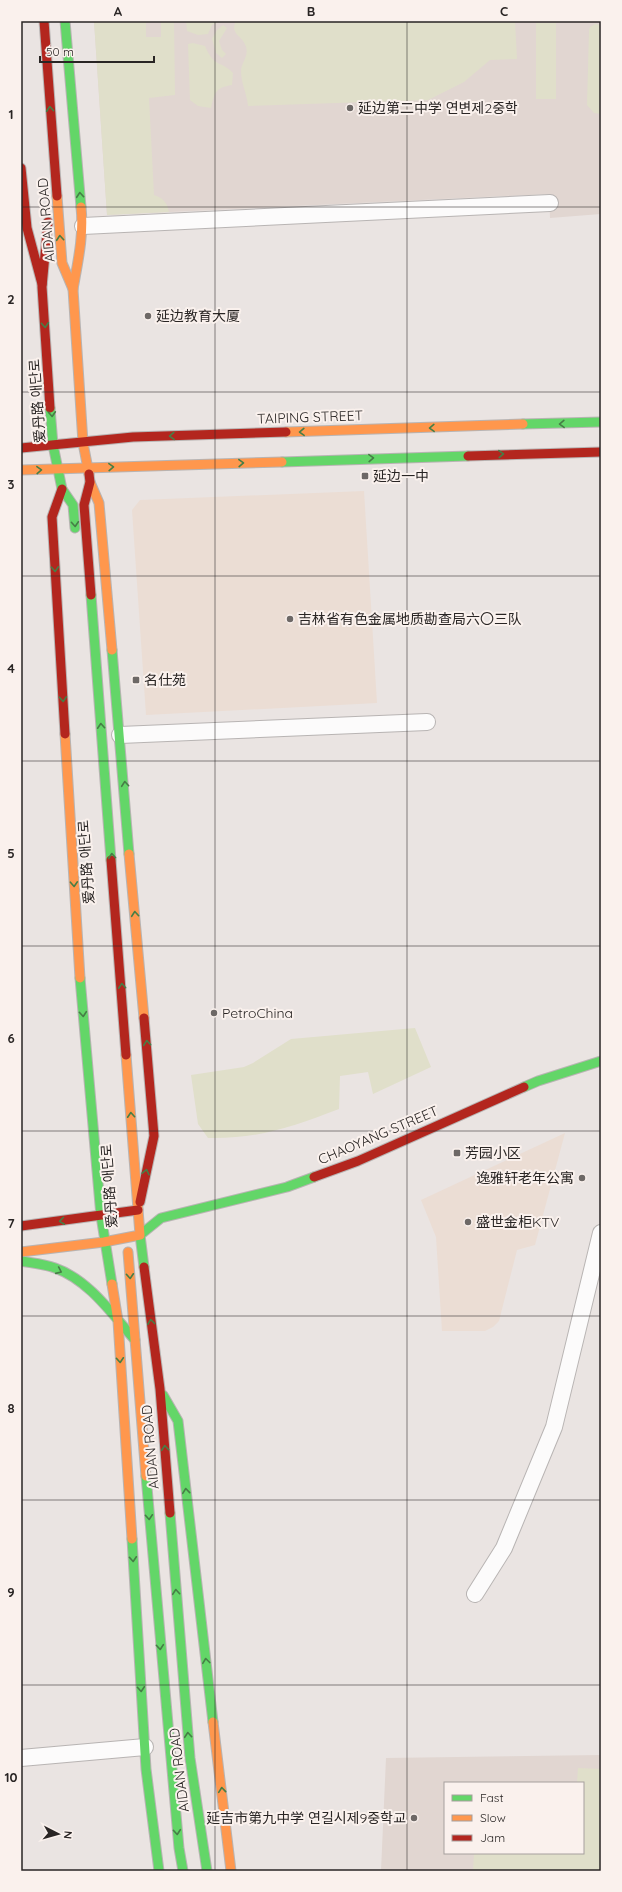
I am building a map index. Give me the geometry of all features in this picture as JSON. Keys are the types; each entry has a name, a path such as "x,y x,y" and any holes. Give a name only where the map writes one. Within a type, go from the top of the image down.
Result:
{"main road":[{"name":"AIDAN ROAD","path":"44,21 62,263 73,289"},
{"name":"AIDAN ROAD","path":"65,21 83,226 73,289"},
{"name":"AIDAN ROAD","path":"21,168 27,228 42,286"},
{"name":"AIDAN ROAD","path":"42,286 48,229 47,214"},
{"name":"爱丹路 애단로","path":"42,286 53,383 53,445 62,489 73,505 76,537"},
{"name":"爱丹路 애단로","path":"73,289 75,381 87,468 90,482 99,503 154,1136 138,1210"},
{"name":"TAIPING STREET","path":"21,448 83,443 109,438 601,422"},
{"path":"21,470 601,452"},
{"name":"爱丹路 애단로","path":"90,482 84,505 138,1210 160,1389"},
{"name":"爱丹路 애단로","path":"62,489 52,517 78,953 101,1216"},
{"name":"CHAOYANG STREET","path":"140,1235 161,1218 265,1193 326,1173 365,1158 538,1081 601,1061"},
{"path":"21,1226 101,1216 126,1217 138,1210 161,1218"},
{"name":"AIDAN ROAD","path":"101,1216 118,1321 145,1747 159,1871"},
{"name":"爱丹路 애단로","path":"126,1217 127,1237"},
{"path":"21,1252 104,1242 140,1235"},
{"name":"AIDAN ROAD","path":"127,1237 151,1545 179,1848 183,1871"},
{"path":"21,1261 54,1268 67,1274 100,1298 135,1340"},
{"name":"AIDAN ROAD","path":"160,1389 190,1758 207,1871"},
{"name":"AIDAN ROAD","path":"160,1389 178,1422 231,1871"}],"street":[{"path":"83,226 550,203"},
{"path":"120,735 427,722"},
{"path":"475,1594 504,1548 554,1428 601,1233"},
{"path":"21,1758 145,1747"}],"shaded area":[{"name":"延边第二中学 연변제2중학","path":"94,21 601,21 601,214 550,218 549,194 107,215"},
{"path":"364,491 377,703 146,715 132,510 140,500"},
{"path":"565,1133 535,1245 517,1250 499,1321 493,1327 485,1331 442,1331 436,1237 421,1200"},
{"name":"延吉市第九中学 연길시제9중학교","path":"601,1755 601,1871 381,1871 386,1758"}],"green space":[{"path":"94,21 146,21 146,37 161,37 161,21 174,21 175,95 149,98 154,195 164,201 169,212 107,215"},
{"path":"186,21 220,21 212,25 208,34 198,35 187,31"},
{"path":"236,21 515,21 517,59 490,60 464,82 428,100 248,106 241,71 247,50 242,40 235,32 234,26"},
{"path":"536,23 556,23 556,99 536,99"},
{"path":"595,24 601,25 601,114 594,113 587,105 589,30 590,27"},
{"path":"223,25 227,28 219,41 222,50 226,54 222,58 216,53 212,39 217,30"},
{"path":"193,43 205,46 215,61 233,73 232,85 219,89 215,94 211,108 198,106 190,100 188,44"},
{"path":"415,1028 431,1067 373,1094 368,1072 340,1076 339,1109 306,1121 275,1131 226,1138 208,1138 198,1124 191,1075 244,1067 291,1039"},
{"path":"578,1768 601,1769 601,1871 473,1871 474,1854 584,1854 584,1782 577,1782"}],"traffic: fast":[{"path":"65,21 81,207"},
{"path":"50,408 53,445 62,489 73,505 75,528"},
{"path":"523,424 601,422"},
{"path":"282,462 468,456"},
{"path":"91,595 111,860"},
{"path":"112,650 129,854"},
{"path":"80,978 101,1216 112,1284"},
{"path":"524,1087 538,1081 601,1061"},
{"path":"144,1267 140,1235 161,1218 287,1187 314,1177"},
{"path":"21,1261 55,1268 67,1273 79,1281 109,1309 135,1340"},
{"path":"163,1395 178,1421 213,1722"},
{"path":"146,1476 179,1848 183,1871"},
{"path":"170,1513 190,1758 207,1871"},
{"path":"132,1539 146,1769 159,1871"}],"traffic: slow":[{"path":"57,196 62,263 73,289 83,443 89,474"},
{"path":"73,289 79,258 82,228 81,207"},
{"path":"286,432 523,424"},
{"path":"21,470 282,462"},
{"path":"90,482 99,503 112,650"},
{"path":"65,734 80,978"},
{"path":"129,854 144,1018"},
{"path":"21,1252 104,1242 140,1235 126,1055"},
{"path":"128,1252 146,1476"},
{"path":"112,1284 118,1321 132,1539"},
{"path":"213,1722 231,1871"}],"traffic: jam":[{"path":"44,21 57,196"},
{"path":"21,168 27,228 42,284"},
{"path":"48,222 42,287 50,408"},
{"path":"21,448 133,437 286,432"},
{"path":"468,456 601,452"},
{"path":"89,474 90,482 84,505 91,595"},
{"path":"62,489 52,517 65,734"},
{"path":"111,860 126,1055"},
{"path":"140,1202 154,1136 144,1018"},
{"path":"314,1177 358,1161 524,1087"},
{"path":"21,1226 138,1210"},
{"path":"144,1267 160,1389 170,1513"}],"place":[{"name":"延边第二中学 연변제2중학","path":"350,108"},
{"name":"延边教育大厦","path":"148,316"},
{"name":"延边一中","path":"365,476"},
{"name":"吉林省有色金属地质勘查局六〇三队","path":"290,619"},
{"name":"名仕苑","path":"136,680"},
{"name":"PetroChina","path":"214,1013"},
{"name":"芳园小区","path":"457,1153"},
{"name":"逸雅轩老年公寓","path":"582,1178"},
{"name":"盛世金柜KTV","path":"468,1222"},
{"name":"延吉市第九中学 연길시제9중학교","path":"414,1818"}]}
